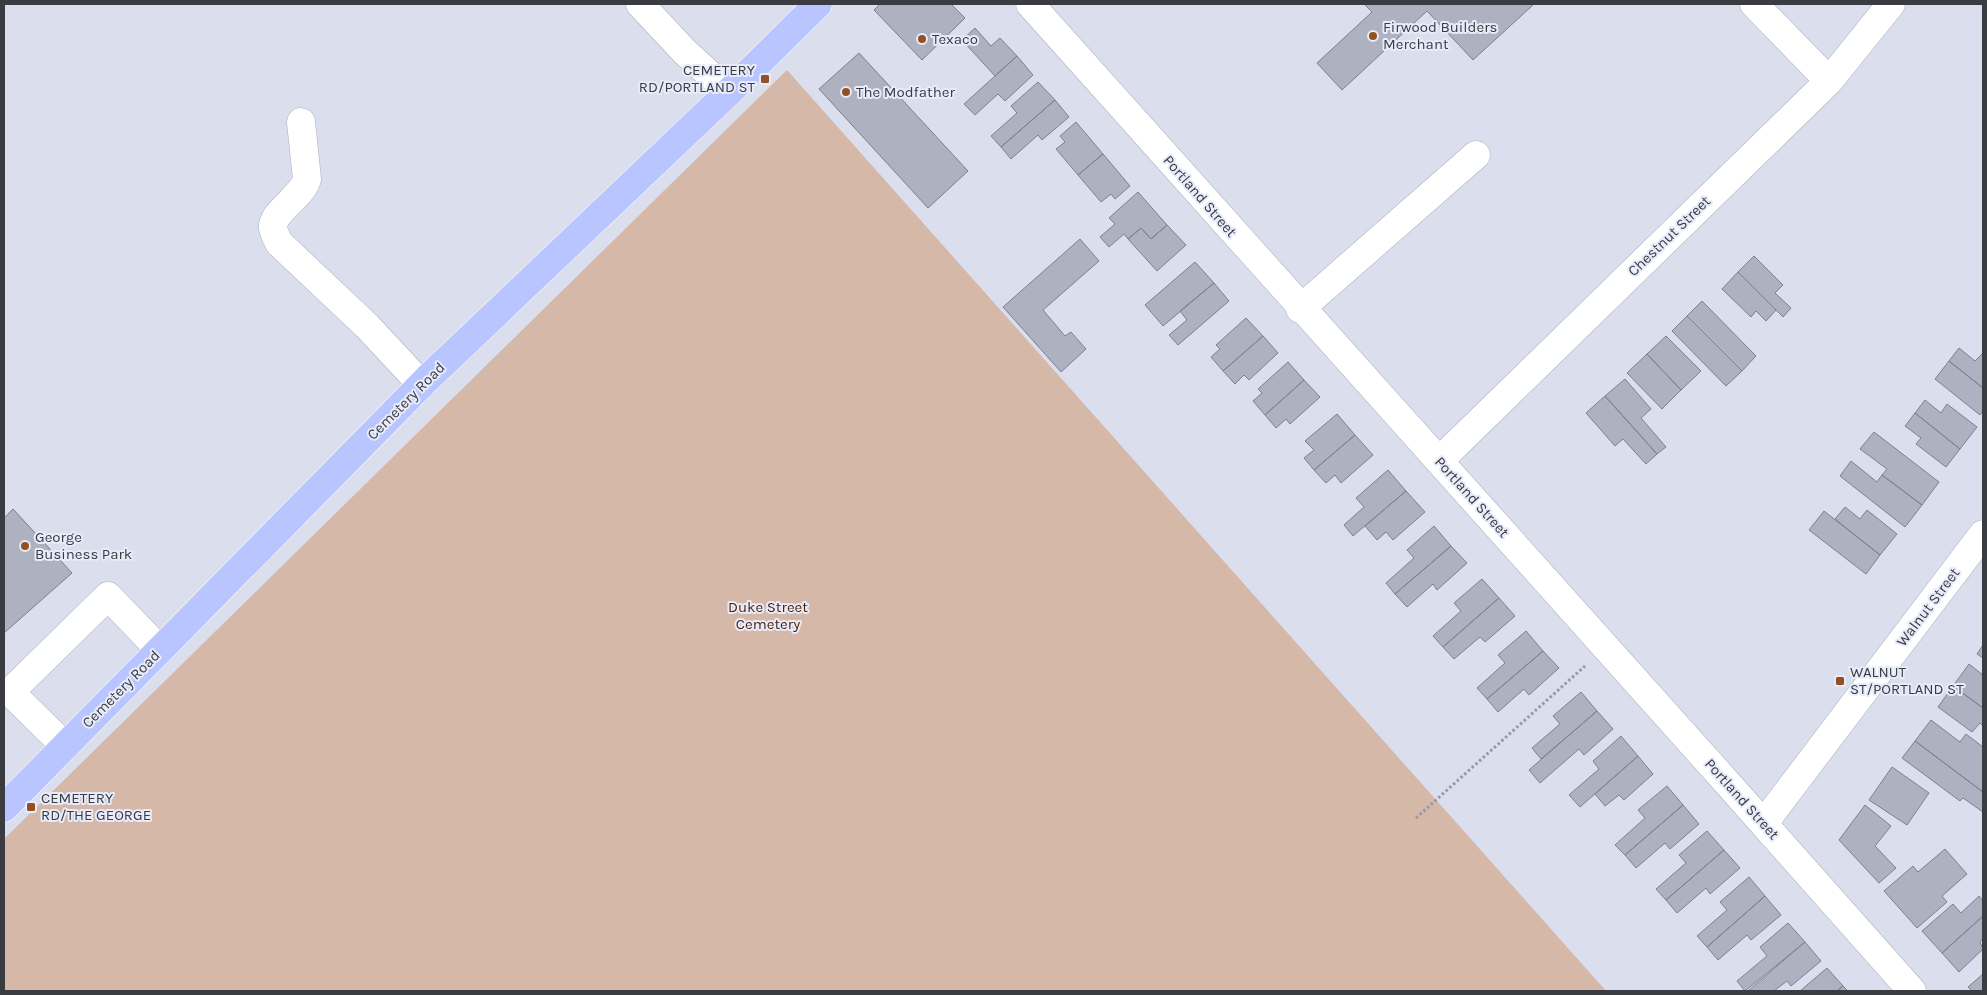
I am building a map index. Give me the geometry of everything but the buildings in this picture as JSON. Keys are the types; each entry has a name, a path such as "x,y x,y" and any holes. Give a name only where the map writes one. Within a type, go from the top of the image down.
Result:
{"main road":[{"name":"Cemetery Road","path":"4,808 422,385 729,92 818,4"}],"street":[{"path":"640,4 685,52 729,92"},
{"name":"Portland Street","path":"1030,4 1300,310 1439,461 1912,991"},
{"path":"1754,4 1829,81"},
{"name":"Chestnut Street","path":"1439,461 1829,81 1891,4"},
{"path":"301,122 307,179 305,187 274,221 273,229 279,243 367,326 422,385"},
{"path":"1300,310 1476,155"},
{"name":"Walnut Street","path":"1764,823 1983,534"},
{"path":"65,746 10,692 108,596 160,650"}],"path":[{"path":"1416,818 1606,647"}],"green space":[{"name":"Duke Street Cemetery","path":"787,70 1606,991 4,991 4,839"}],"place":[{"name":"Firwood Builders Merchant","path":"1373,36"},
{"name":"Texaco","path":"922,39"},
{"name":"CEMETERY RD/PORTLAND ST","path":"765,79"},
{"name":"The Modfather","path":"846,92"},
{"name":"George Business Park","path":"25,546"},
{"name":"WALNUT ST/PORTLAND ST","path":"1840,681"},
{"name":"CEMETERY RD/THE GEORGE","path":"31,807"}]}
